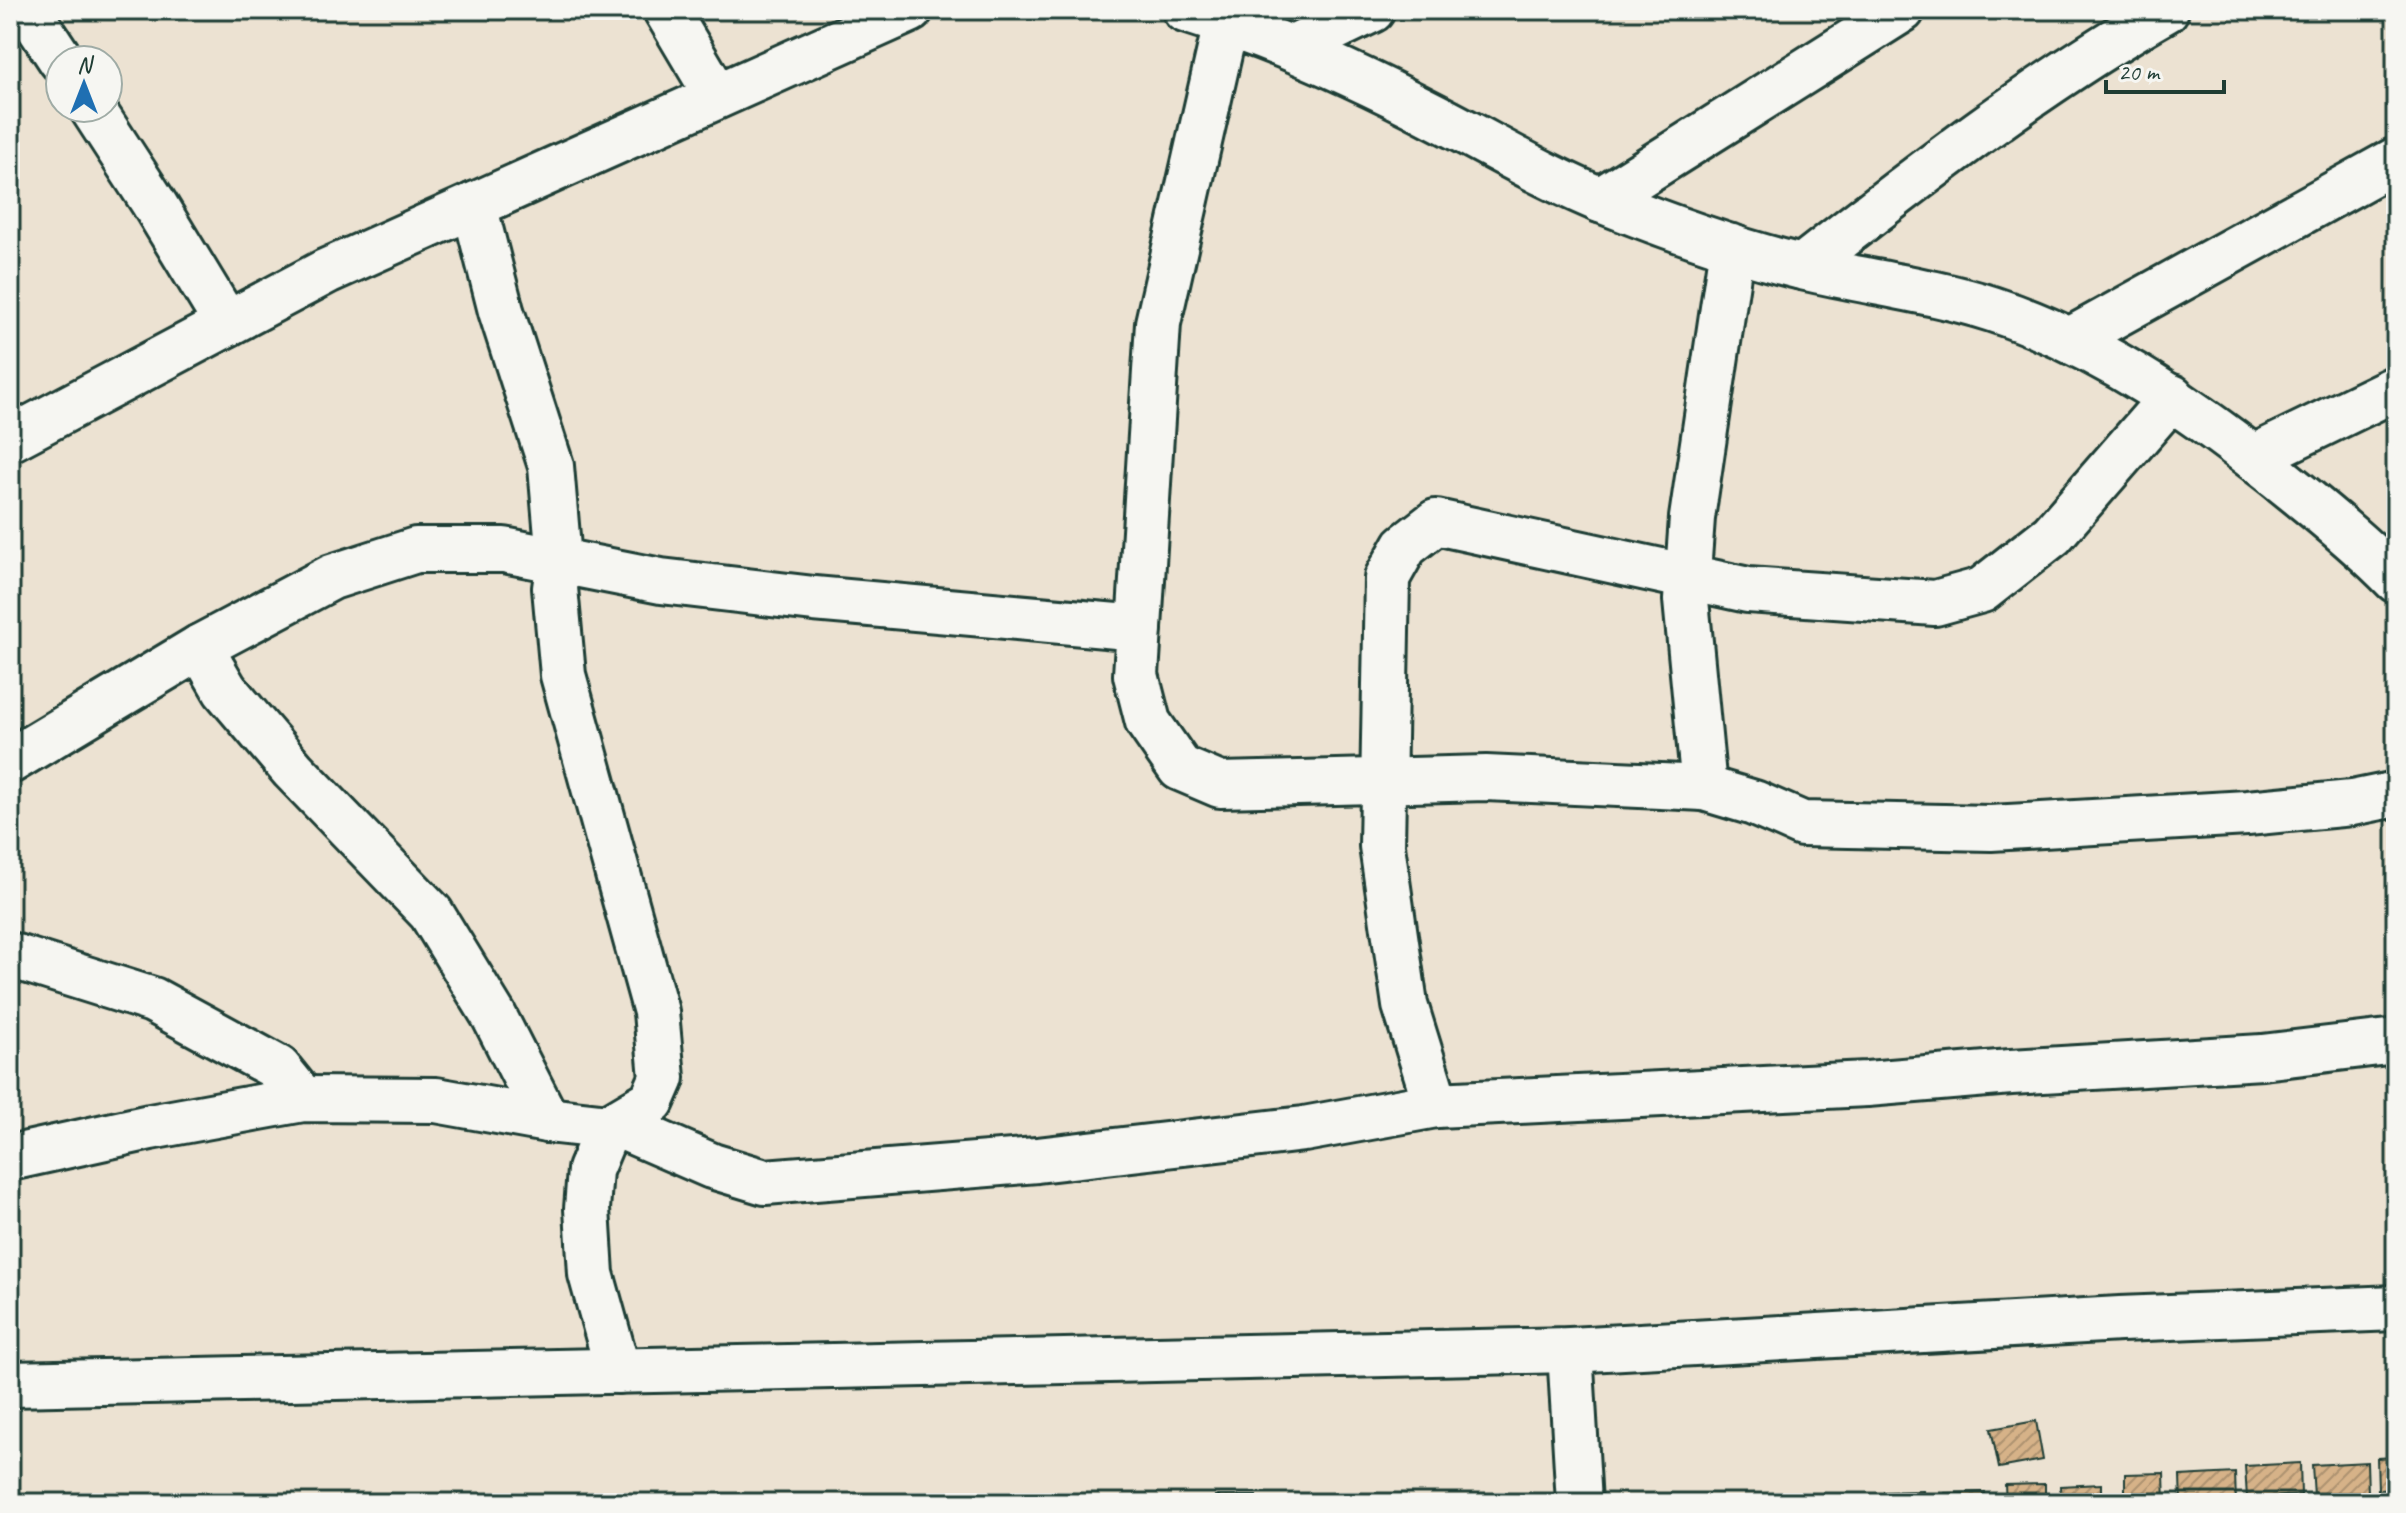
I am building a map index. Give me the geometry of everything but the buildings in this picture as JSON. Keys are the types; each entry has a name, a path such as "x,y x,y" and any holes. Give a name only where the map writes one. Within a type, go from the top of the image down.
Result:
{"street":[{"path":"28,10 50,44"},
{"path":"666,10 717,96"},
{"path":"10,439 327,271 910,10"},
{"path":"1185,10 1293,48 1435,115 1531,169 1600,200 1697,237 1802,267 1991,309 2070,340 2172,397 2254,457 2366,548 2396,580"},
{"path":"1293,48 1372,10"},
{"path":"1600,200 1902,10"},
{"path":"1802,267 1911,182 2058,79 2166,10"},
{"path":"1226,23 1158,323 1136,675 1148,722 1180,768 1220,785 1486,778 1704,788 1754,803 1802,824 1991,828 2247,813 2352,803 2396,794"},
{"path":"102,124 227,324"},
{"path":"2070,340 2396,160"},
{"path":"474,205 501,311 551,466 559,560 555,588 563,675 656,1012 662,1078 652,1101 608,1127 590,1170 587,1209 591,1274 618,1371"},
{"path":"1704,788 1686,600 1692,518 1732,247"},
{"path":"2254,457 2396,388"},
{"path":"1436,1105 1405,1005 1382,846 1387,578 1405,546 1436,522 1748,590 1935,603 1982,590 2052,535 2172,397"},
{"path":"10,761 200,647 332,577 416,550 504,550 661,581 814,599 1139,628"},
{"path":"200,647 225,690 293,770 431,913 494,1016 547,1120"},
{"path":"10,955 153,1000 278,1068 303,1099"},
{"path":"10,1158 150,1127 303,1099 436,1100 547,1120 627,1129 712,1166 765,1182 1037,1160 1304,1129 1436,1105 1867,1084 2262,1057 2396,1041"},
{"path":"10,1384 1570,1350 2104,1320 2396,1308"},
{"path":"1570,1350 1579,1503"}]}
